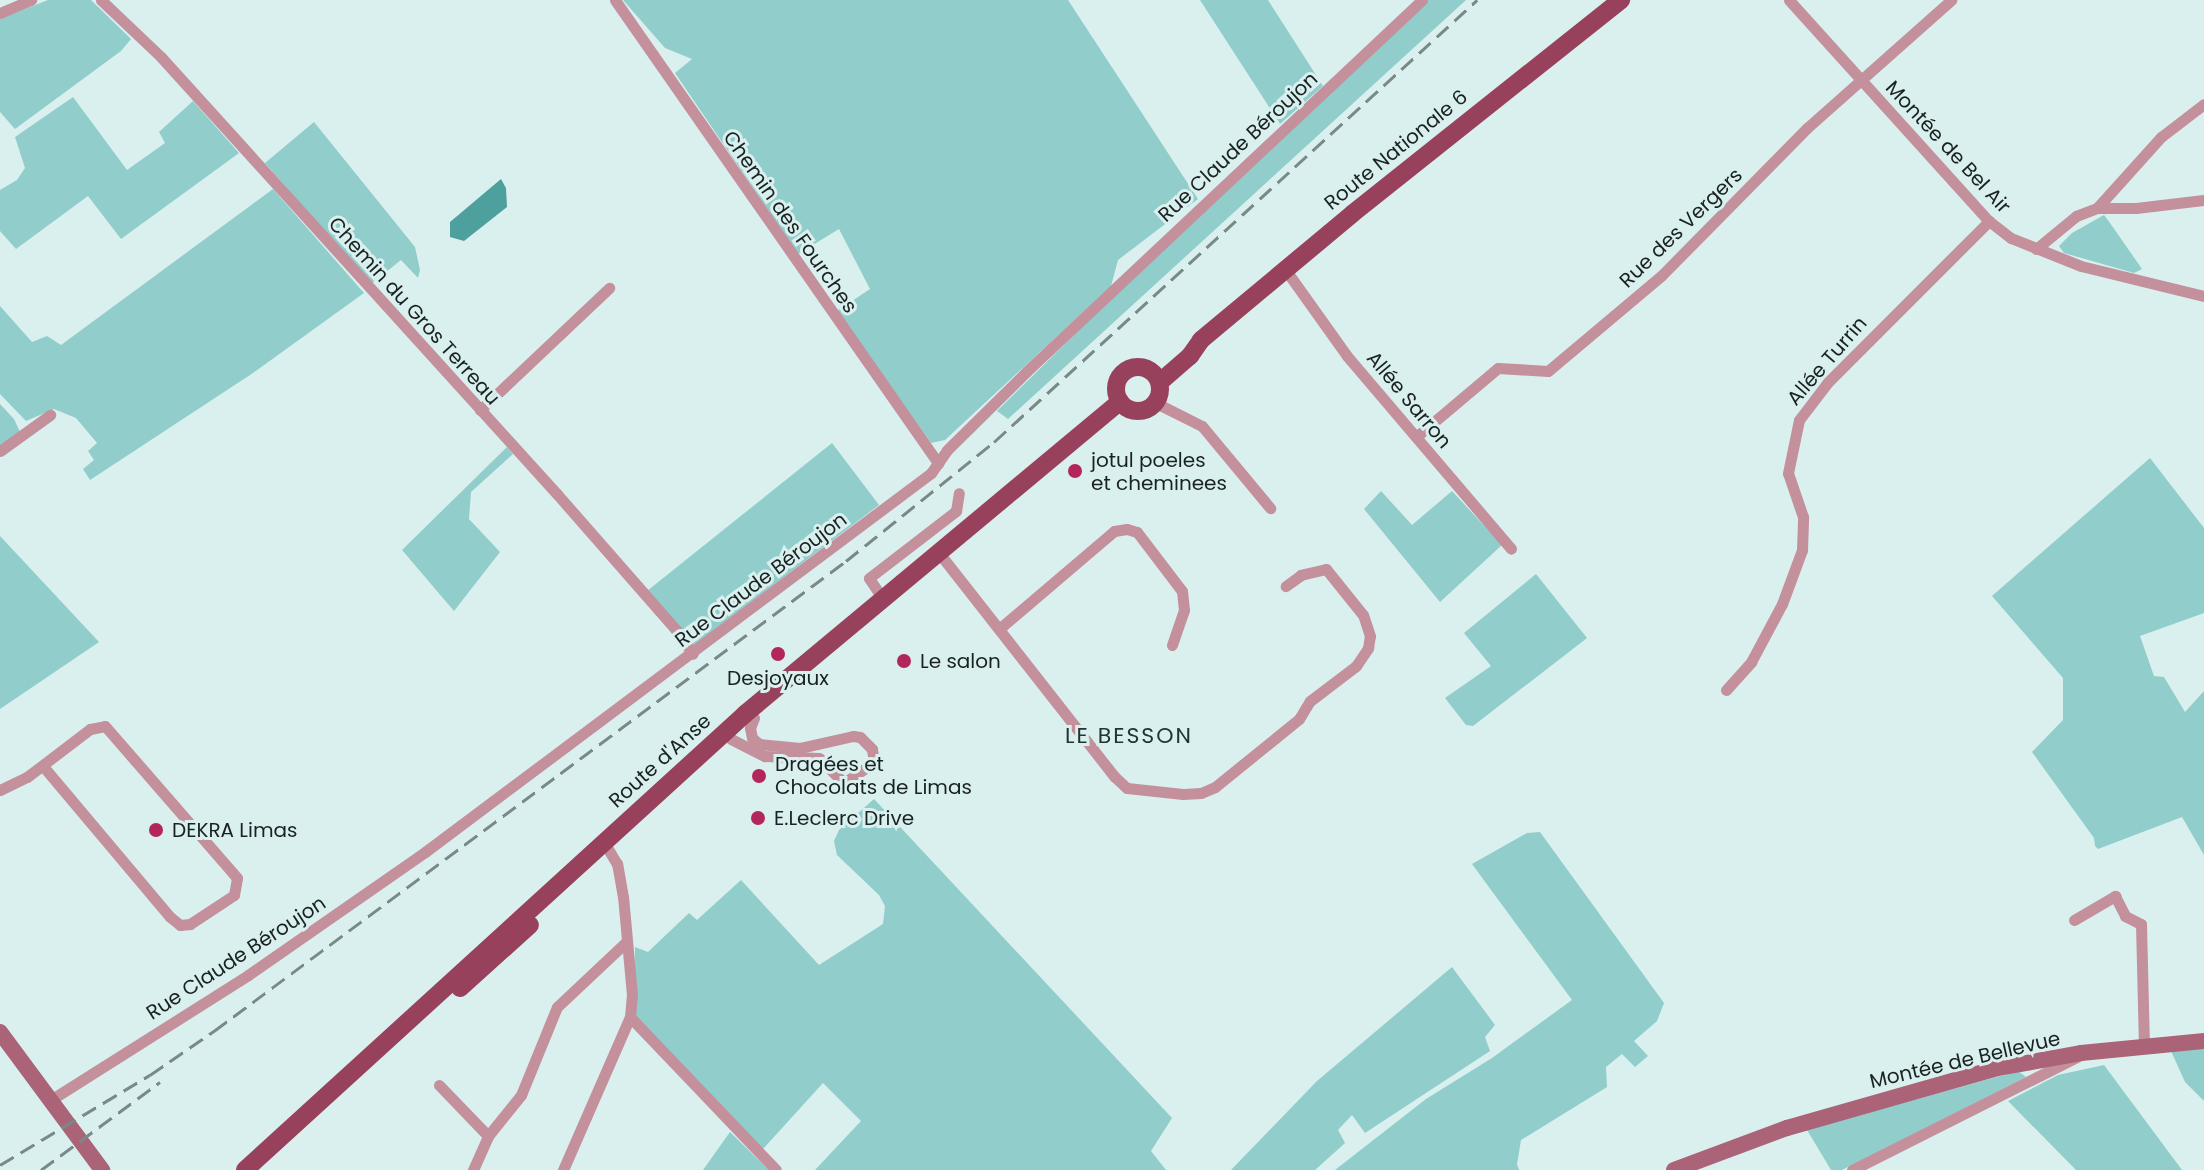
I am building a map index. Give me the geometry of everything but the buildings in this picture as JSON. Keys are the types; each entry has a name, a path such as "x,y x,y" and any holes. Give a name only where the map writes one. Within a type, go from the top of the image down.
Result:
{"main road":[{"path":"1491,101 1607,0"},
{"name":"Route Nationale 6","path":"1156,377 1183,348 1201,340 1491,101 1621,0"},
{"path":"1137,367 1156,377 1156,403 1144,411 1124,406 1116,387 1123,373 1137,367"},
{"name":"Route d'Anse","path":"259,1170 754,718 1124,406"},
{"name":"Route d'Anse","path":"245,1170 676,776 883,599 1124,406"},
{"path":"0,1032 102,1170"},
{"name":"Montée de Bellevue","path":"1674,1170 1787,1128 1998,1068 2081,1053 2204,1041"},
{"path":"88,1149 111,1170"}],"street":[{"path":"0,13 31,0"},
{"name":"Chemin du Gros Terreau","path":"101,0 161,57 657,607 693,654"},
{"name":"Chemin des Fourches","path":"615,0 938,463"},
{"name":"Rue Claude Béroujon","path":"49,1101 319,926 693,654 931,473 1027,371 1422,0"},
{"name":"Montée de Bel Air","path":"1789,0 1989,221 2011,238 2081,266 2204,296"},
{"name":"Rue des Vergers","path":"1416,437 1498,368 1548,371 1661,276 1807,128 1951,0"},
{"path":"2097,208 2161,137 2204,104"},
{"path":"2036,249 2076,216 2097,208 2136,208 2204,200"},
{"name":"Allée Turrin","path":"1726,690 1751,662 1782,604 1802,550 1803,517 1788,473 1799,420 1859,349 1989,221"},
{"name":"Allée Sarron","path":"1285,269 1347,356 1511,549"},
{"path":"480,410 609,288"},
{"path":"1156,403 1202,426 1270,508"},
{"path":"0,451 50,415"},
{"path":"883,599 869,578 956,511 959,493"},
{"path":"999,629 1114,531 1127,529 1137,532 1182,591 1184,610 1172,645"},
{"path":"943,558 1127,788 1201,793 1215,787 1299,719 1310,701 1356,666 1368,648 1370,636 1363,615 1326,569 1301,575 1286,586"},
{"path":"731,739 765,756 819,758 844,783 874,762 875,755 860,737 782,749 759,744 752,738 750,728 754,718"},
{"path":"0,790 43,766 90,729 105,726 237,878 234,895 190,924 180,925 43,766"},
{"path":"563,1170 630,1017 632,995 617,864 608,849"},
{"path":"2074,920 2115,896 2125,916 2141,924 2144,1047"},
{"path":"473,1170 488,1136 521,1095 557,1007 627,941"},
{"path":"630,1017 776,1170"},
{"path":"1852,1170 2056,1070 2081,1053"},
{"path":"439,1085 488,1136"}],"shaded area":[{"path":"48,0 91,0 131,39 121,51 15,129 0,112 0,19"},
{"path":"623,0 1068,0 1198,199 1118,260 1111,286 945,440 931,443 837,311 870,289 839,229 798,254 675,73 692,59 665,48"},
{"path":"1200,0 1268,0 1323,86 1280,124"},
{"path":"1427,0 1466,0 1008,419 997,411 1212,199"},
{"path":"73,97 127,170 165,143 159,132 193,101 239,153 121,239 88,196 16,249 0,231 0,190 17,180 25,168 15,137"},
{"path":"314,122 415,247 420,270 418,278 401,260 371,284 265,163"},
{"path":"501,179 506,188 507,207 464,241 450,237 450,222"},
{"path":"273,189 364,293 253,373 90,480 83,469 94,460 88,451 97,443 76,418 54,409 26,421 0,394 0,306 32,342 47,336 61,345"},
{"path":"2104,215 2142,269 2134,273 2064,253 2059,246 2072,233"},
{"path":"0,404 14,419 20,432 0,446"},
{"path":"832,443 879,505 693,646 647,591"},
{"path":"507,447 513,454 471,492 469,519 500,552 454,611 402,550"},
{"path":"2150,458 2204,528 2204,613 2140,636 2154,676 2164,677 2185,712 2204,691 2204,855 2182,817 2098,849 2095,846 2094,838 2032,752 2063,720 2063,678 1992,596"},
{"path":"1381,491 1412,525 1452,491 1502,545 1440,602 1364,509"},
{"path":"0,536 99,642 0,709"},
{"path":"1536,574 1587,638 1473,726 1466,725 1445,698 1491,666 1464,633"},
{"path":"874,799 1172,1118 1151,1151 1166,1170 815,1170 861,1121 823,1083 763,1149 635,1021 635,947 648,952 689,913 697,920 741,880 819,965 883,924 885,906 879,895 837,855 834,841 839,830"},
{"path":"1540,832 1664,1003 1657,1021 1634,1041 1648,1056 1635,1067 1622,1054 1606,1067 1607,1087 1521,1140 1519,1170 1335,1170 1426,1099 1492,1058 1572,1000 1472,864 1527,833"},
{"path":"1452,967 1495,1025 1485,1037 1490,1051 1365,1133 1352,1115 1338,1130 1345,1143 1315,1170 1231,1170 1317,1081"},
{"path":"2204,1047 2204,1101 2185,1082 2171,1051"},
{"path":"2104,1065 2182,1170 2076,1170 2008,1101 2058,1075"},
{"path":"2018,1071 2026,1077 1842,1170 1831,1170 1807,1130"},
{"path":"730,1132 769,1170 703,1170"}],"railway":[{"path":"0,1165 150,1075 214,1031 846,561 994,442 1477,0"},
{"path":"41,1170 160,1082"}],"place":[{"name":"jotul poeles et cheminees","path":"1075,471"},
{"name":"Desjoyaux","path":"778,654"},
{"name":"Le salon","path":"904,661"},
{"name":"Dragées et Chocolats de Limas","path":"759,776"},
{"name":"E.Leclerc Drive","path":"758,818"},
{"name":"DEKRA Limas","path":"156,830"}],"district":[{"name":"LE BESSON","path":"1129,736"}]}
